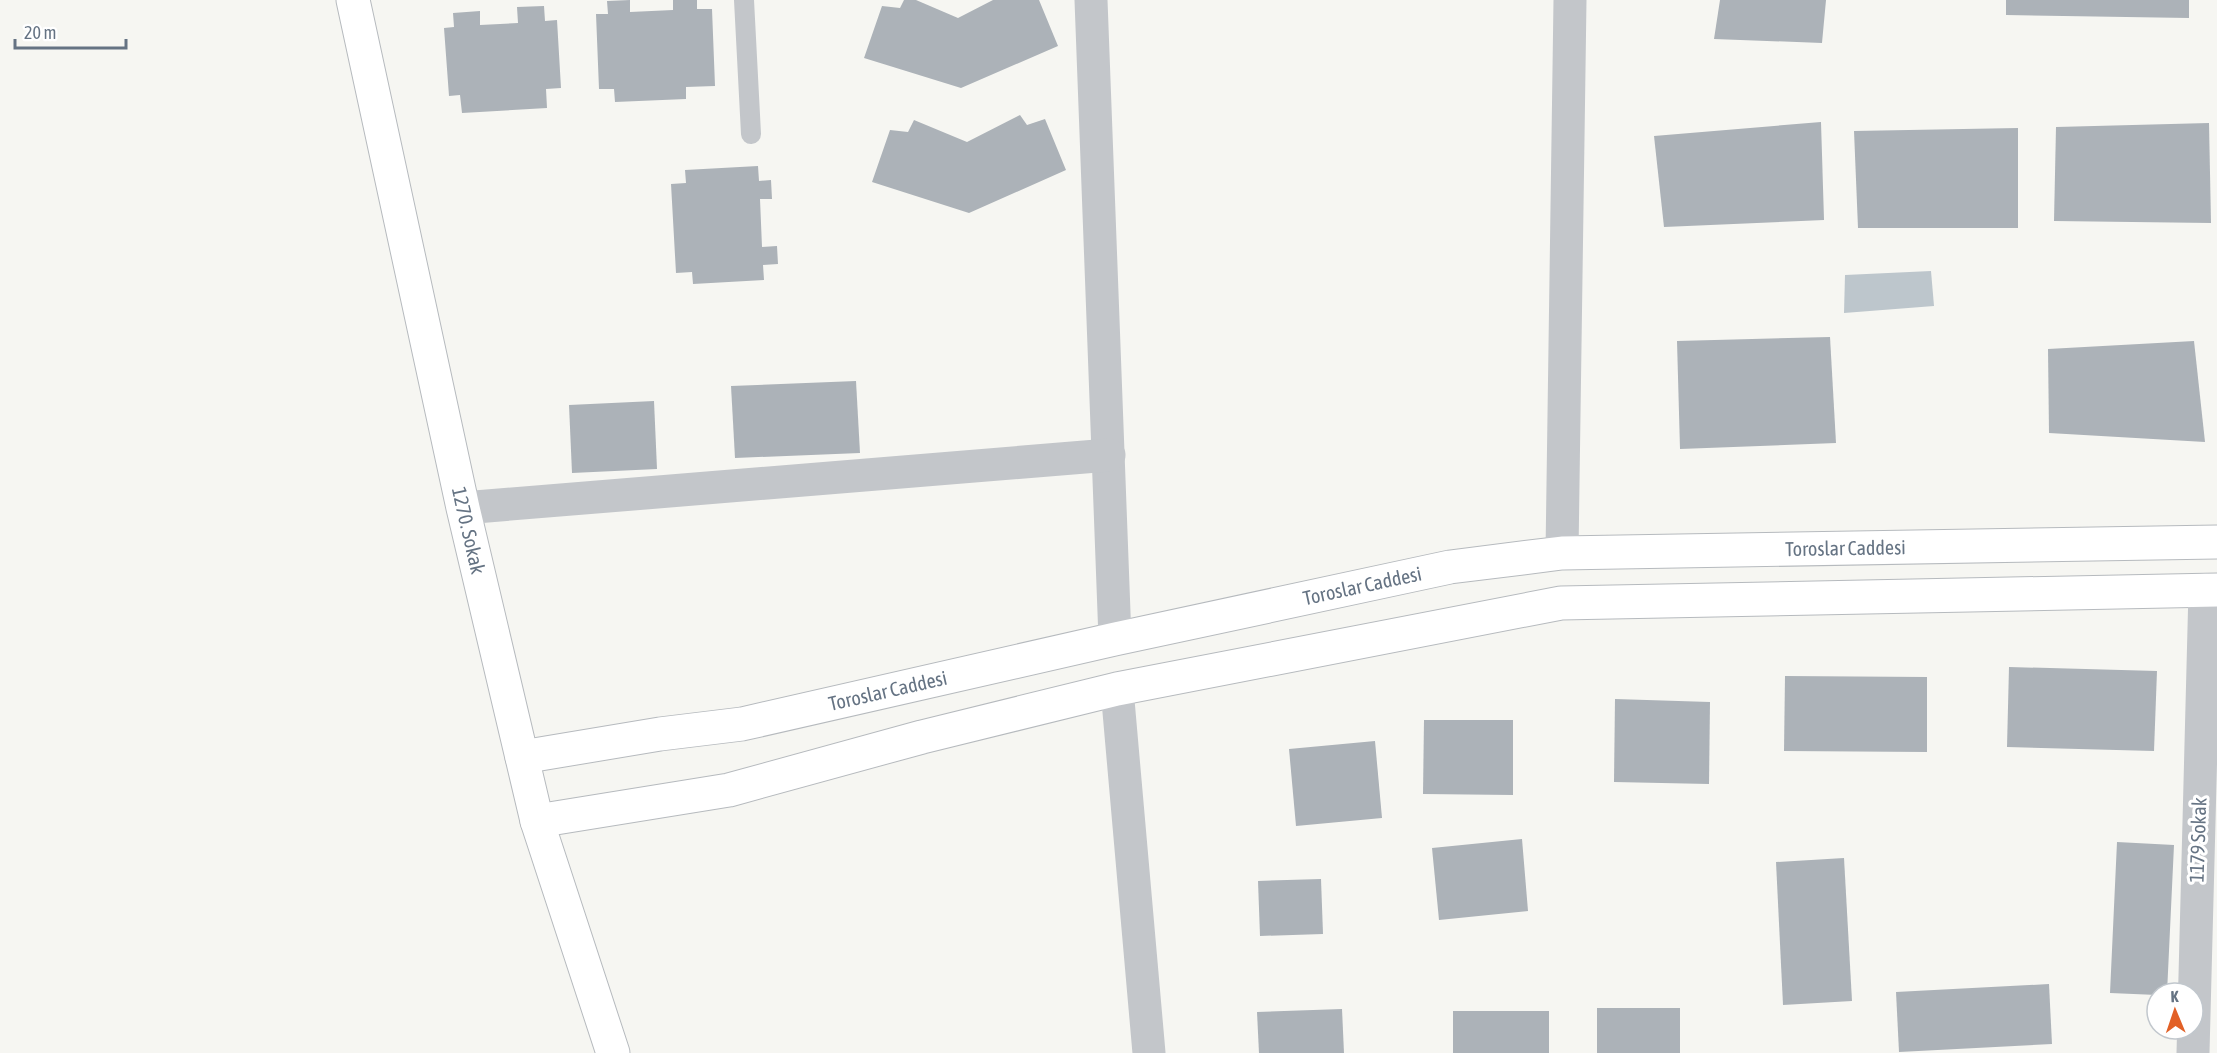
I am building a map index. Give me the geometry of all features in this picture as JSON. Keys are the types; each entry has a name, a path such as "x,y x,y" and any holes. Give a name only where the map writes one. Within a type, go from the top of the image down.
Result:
{"street":[{"name":"1270. Sokak","path":"353,0 463,508 537,821 613,1053"},
{"path":"1091,0 1115,639"},
{"path":"1562,603 1570,0"},
{"path":"463,508 1109,455"},
{"name":"Toroslar Caddesi","path":"522,757 660,734 742,724 1115,639 1450,567 1562,553 2217,542"},
{"path":"537,821 729,790 922,737 1117,689 1562,603 2211,590"},
{"name":"1179 Sokak","path":"2193,1053 2211,590"},
{"path":"1117,689 1149,1053"}],"lane":[{"path":"353,0 358,0"},
{"path":"744,0 752,134"}],"shaded area":[{"path":"1931,271 1934,306 1844,313 1845,275"}],"building":[{"path":"630,0 630,12 673,10 673,0 697,0 697,9 712,9 715,86 686,87 686,99 615,102 614,89 599,89 596,14 608,14 607,1"},
{"path":"904,0 916,0 958,18 993,0 1039,0 1058,46 961,88 864,58 882,6 900,8"},
{"path":"1720,0 1826,0 1822,43 1714,39"},
{"path":"2006,0 2189,0 2189,18 2006,15"},
{"path":"544,6 545,21 557,20 561,88 546,89 547,108 462,113 460,95 449,96 444,28 454,27 453,13 480,11 480,25 518,23 517,7"},
{"path":"1020,115 1027,125 1045,119 1066,170 969,213 872,182 890,130 908,132 914,120 967,142"},
{"path":"1821,122 1824,220 1664,227 1654,136"},
{"path":"2209,123 2211,223 2054,221 2056,127"},
{"path":"2018,128 2018,228 1858,228 1854,131"},
{"path":"758,166 759,181 771,180 772,199 760,199 762,247 777,246 778,264 763,265 764,280 693,284 692,272 676,273 671,184 686,183 685,170"},
{"path":"1830,337 1836,443 1680,449 1677,341"},
{"path":"2194,341 2205,442 2049,433 2048,349"},
{"path":"856,381 860,453 735,458 731,386"},
{"path":"654,401 657,469 572,473 569,405"},
{"path":"2009,667 2157,671 2154,751 2007,747"},
{"path":"1785,676 1927,677 1927,752 1784,751"},
{"path":"1615,699 1710,702 1709,784 1614,782"},
{"path":"1424,720 1513,720 1513,795 1423,794"},
{"path":"1375,741 1382,818 1296,826 1289,749"},
{"path":"1522,839 1528,911 1439,920 1432,848"},
{"path":"2117,842 2174,845 2168,981 2145,981 2145,994 2110,993"},
{"path":"1844,858 1852,1001 1783,1005 1776,862"},
{"path":"1321,879 1323,934 1260,936 1258,881"},
{"path":"2049,984 2052,1044 1899,1052 1896,992"},
{"path":"1597,1008 1680,1008 1680,1053 1597,1053"},
{"path":"1342,1009 1344,1053 1259,1053 1257,1012"},
{"path":"1453,1011 1549,1011 1549,1053 1453,1053"}]}
